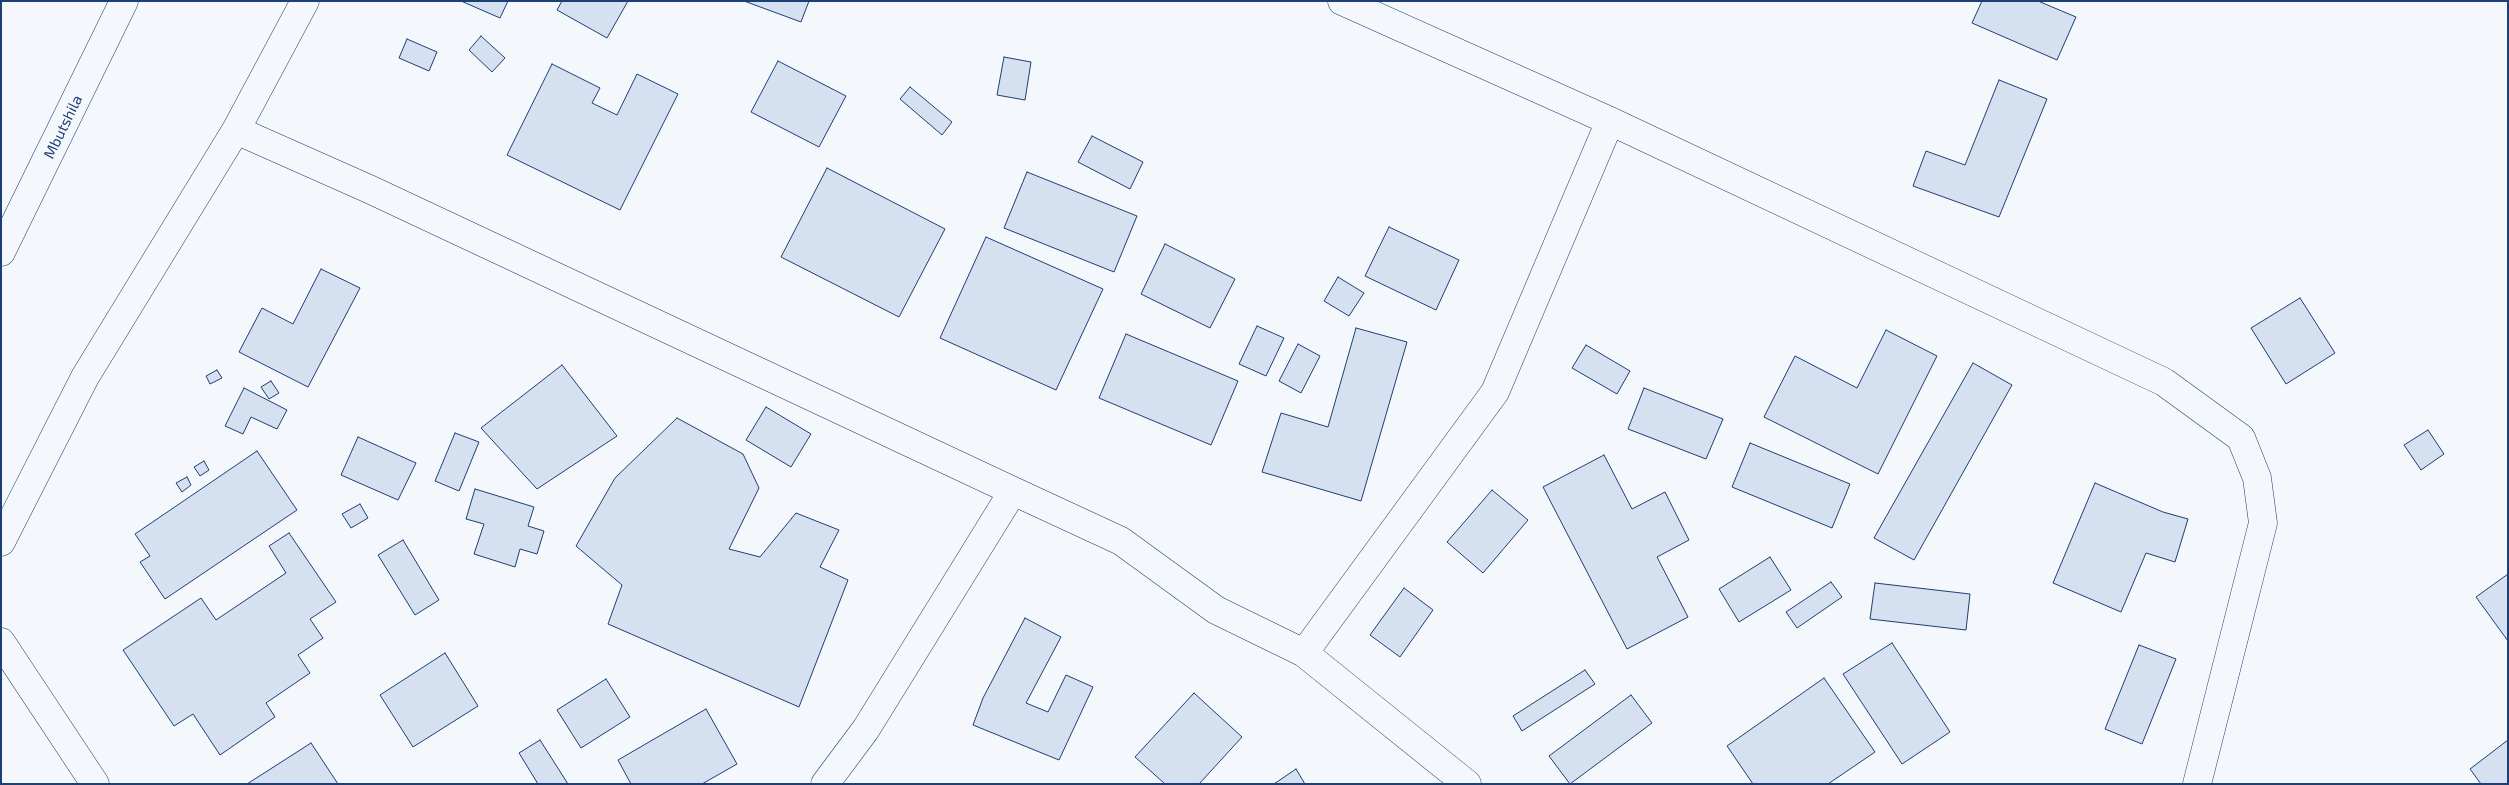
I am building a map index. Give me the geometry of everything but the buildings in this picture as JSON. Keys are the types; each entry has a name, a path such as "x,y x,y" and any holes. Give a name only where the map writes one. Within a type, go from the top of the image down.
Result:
{"street":[{"name":"Mbutshila","path":"1,252 124,1"},
{"path":"1,542 85,378 236,130 305,1"},
{"path":"1342,1 1610,121 2164,382 2241,438 2257,478 2263,522 2197,784"},
{"path":"1304,654 1495,392 1610,121"},
{"path":"236,130 378,193 1121,541 1216,610 1304,654 1467,784"},
{"path":"824,784 866,729 1013,491"},
{"path":"1,642 95,784"}]}
